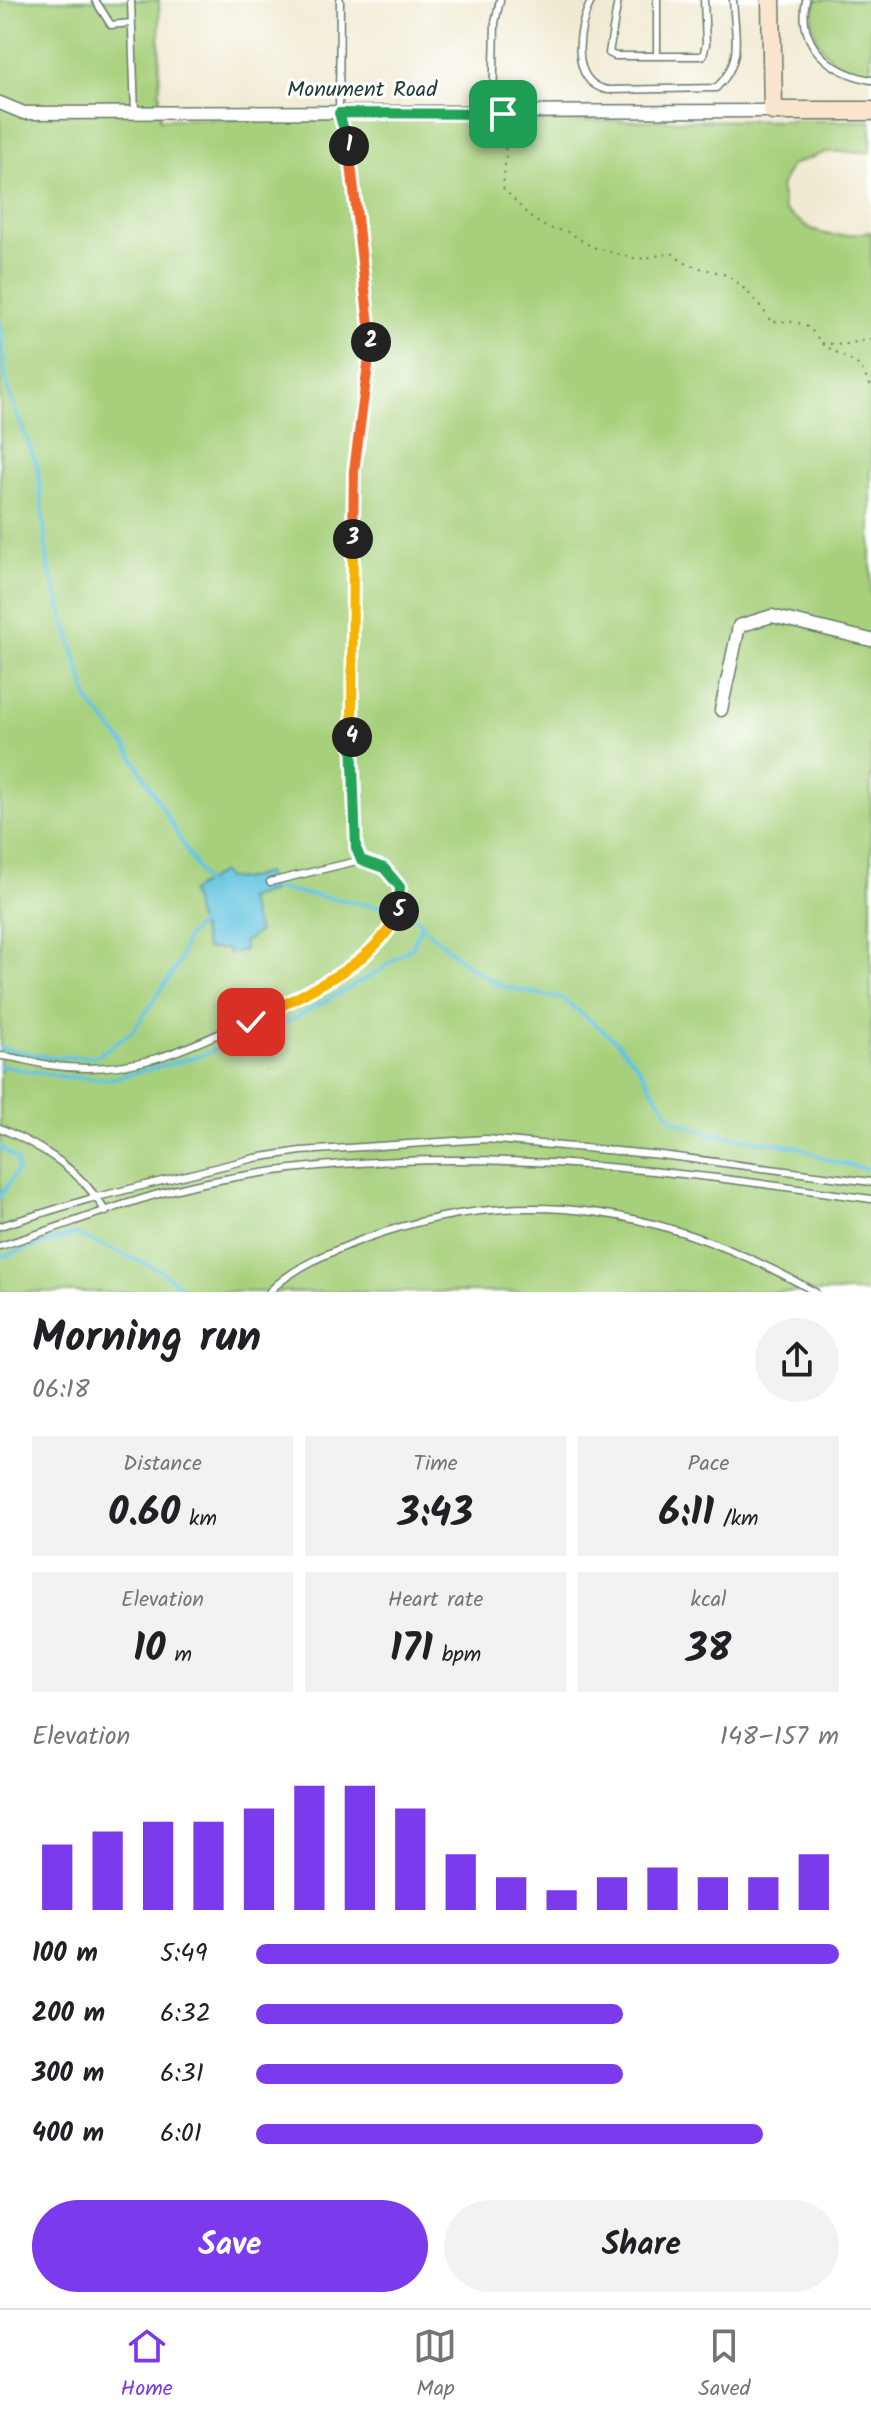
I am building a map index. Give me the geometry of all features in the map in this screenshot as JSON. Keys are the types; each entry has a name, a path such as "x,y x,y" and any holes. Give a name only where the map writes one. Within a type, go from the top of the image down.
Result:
{"street":[{"path":"771,0 773,111"},
{"name":"Monument Road","path":"0,103 24,113 871,111"},
{"path":"721,710 739,626 772,616 871,640"}],"lane":[{"path":"95,0 111,25 131,23"},
{"path":"131,0 135,113"},
{"path":"340,0 339,113 347,130 372,332 354,486 353,786 356,848 361,860"},
{"path":"498,114 495,23 500,0"},
{"path":"592,0 579,55 586,80 595,88 608,90 716,88 730,76 736,61 733,0"},
{"path":"618,0 609,53 615,56 703,56 706,44 704,0"},
{"path":"657,0 657,56"},
{"path":"806,0 805,19 822,59 845,75 871,80"},
{"path":"0,1056 95,1068 147,1061 188,1049 251,1022 361,958 392,927 401,905 400,887 384,868 361,860 270,882"},
{"path":"0,1128 36,1144 72,1170 97,1197 106,1212"},
{"path":"0,1226 97,1197 286,1153 486,1139 661,1155 871,1182"},
{"path":"0,1246 205,1183 344,1162 488,1158 672,1171 871,1199"},
{"path":"269,1292 286,1274 412,1222 500,1207 556,1208 632,1218 718,1243 815,1292"}],"path":[{"path":"498,114 506,154 503,188 532,219 624,258 672,253 682,263 699,271 727,275 761,304 771,322 801,321 812,329 821,343 860,366 871,387"},
{"path":"821,343 842,345 871,339"}],"green space":[{"path":"0,0 159,0 160,119 871,121 871,152 826,152 791,165 780,187 784,210 815,231 833,235 871,232 871,1292 0,1292"},
{"path":"816,0 871,0 871,74 845,68 824,51 813,27"}],"water":[{"path":"221,872 225,877 242,880 266,873 272,891 247,899 258,932 243,943 244,950 229,954 227,949 206,949 190,892"}],"waterway":[{"path":"0,324 7,388 38,468 48,565 89,701 129,750 206,884"},
{"path":"265,887 388,908"},
{"path":"0,1066 65,1077 111,1079 200,1056 293,1019 376,973 413,946 422,922 410,914"},
{"path":"0,1048 52,1058 97,1056 133,1031 179,963 186,938 202,921"},
{"path":"421,925 467,965 501,986 563,999 615,1040 638,1066 672,1119 707,1133 798,1147 831,1161 871,1170"},
{"path":"0,1147 17,1160 18,1169 0,1197"},
{"path":"0,1257 75,1234 160,1270 187,1292"}],"route":[{"path":"251,1022 361,958 392,927 401,905 400,887 384,868 361,860 356,848 351,632 354,471 372,332 347,130 339,113 503,114"}]}
